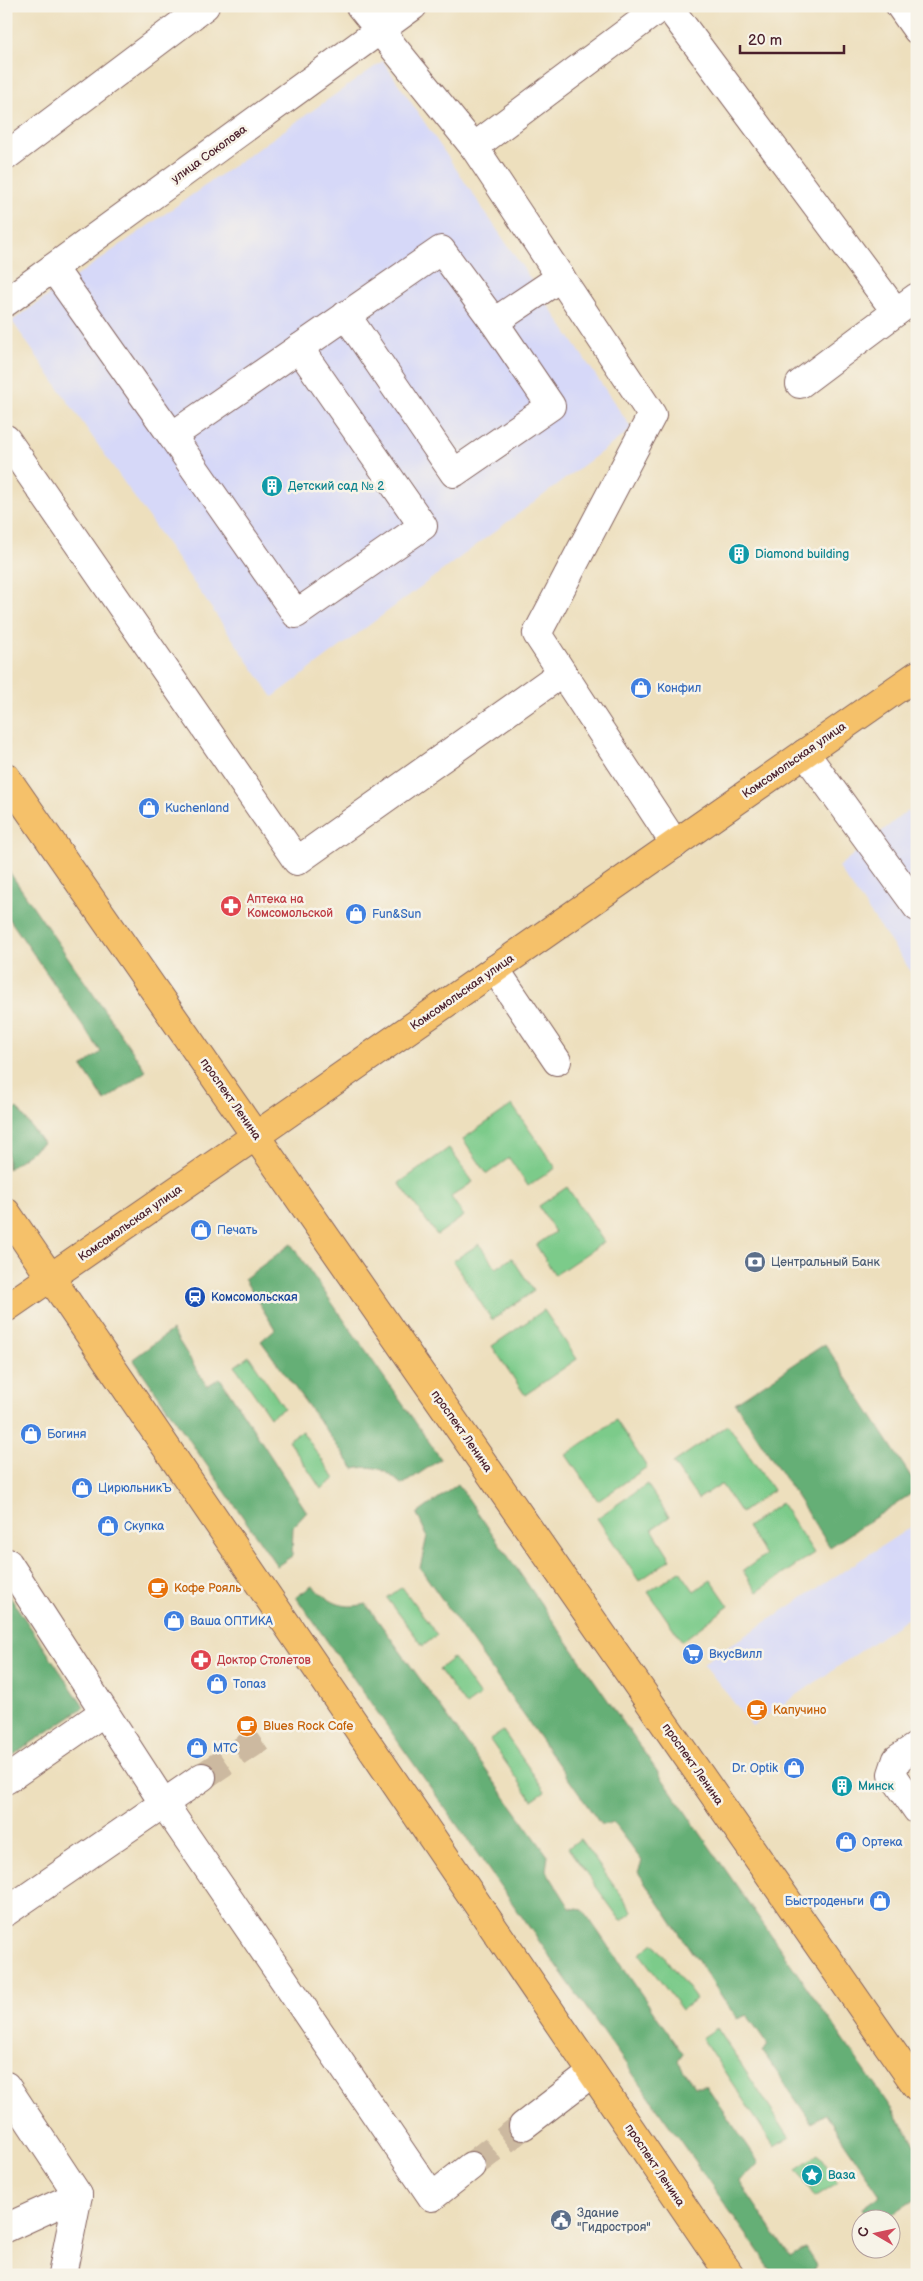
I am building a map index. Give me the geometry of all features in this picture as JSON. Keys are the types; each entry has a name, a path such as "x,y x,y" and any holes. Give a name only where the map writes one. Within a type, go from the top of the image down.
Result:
{"main road":[{"name":"Комсомольская улица","path":"6,1308 496,969 917,674"},
{"name":"проспект Ленина","path":"6,777 257,1135 917,2086"},
{"name":"проспект Ленина","path":"6,1212 730,2275"}],"street":[{"path":"6,156 205,6"},
{"path":"360,6 474,147 652,415 537,634 675,844"},
{"name":"улица Соколова","path":"10,292 53,268 413,6"},
{"path":"474,147 662,6"},
{"path":"668,6 907,304 800,384"},
{"path":"900,6 917,30"},
{"path":"172,436 346,315 440,250 494,322 551,406 454,473 346,315"},
{"path":"53,268 296,614 423,526 299,348"},
{"path":"494,322 561,277"},
{"path":"6,439 296,860 562,672"},
{"path":"805,753 917,907"},
{"path":"496,969 557,1062"},
{"path":"6,1565 8,1564 164,1804 432,2197 471,2166"},
{"path":"6,1780 104,1712"},
{"path":"917,1746 897,1759 892,1774 917,1810"},
{"path":"6,1912 202,1778"},
{"path":"523,2126 592,2073"},
{"path":"6,2086 78,2195 62,2275"},
{"path":"6,2228 78,2195"}],"shaded area":[{"path":"383,61 632,429 273,697 12,321"},
{"path":"908,810 917,826 917,980 838,867"},
{"path":"917,1523 917,1612 752,1726 703,1663"}],"green space":[{"path":"6,867 146,1071 105,1101 82,1067 101,1052 6,914"},
{"path":"512,1105 556,1168 528,1186 509,1158 487,1174 463,1139"},
{"path":"17,1108 43,1143 8,1169 6,1115"},
{"path":"449,1148 473,1182 451,1197 464,1216 437,1235 399,1183"},
{"path":"567,1187 604,1242 555,1275 536,1245 555,1232 539,1206"},
{"path":"291,1244 441,1459 402,1485 391,1475 375,1468 354,1469 261,1341 275,1329 244,1279"},
{"path":"479,1244 496,1268 512,1258 534,1291 492,1320 453,1261"},
{"path":"544,1310 577,1359 525,1395 492,1346"},
{"path":"172,1330 207,1386 220,1378 307,1512 293,1527 292,1556 277,1566 133,1359"},
{"path":"825,1344 917,1486 917,1490 830,1547 735,1403"},
{"path":"249,1356 284,1408 270,1417 235,1366"},
{"path":"616,1420 647,1467 598,1501 566,1455"},
{"path":"728,1425 773,1490 741,1513 721,1484 698,1499 673,1463"},
{"path":"302,1431 335,1479 321,1489 288,1440"},
{"path":"458,1484 917,2146 917,2198 900,2209 862,2208 880,2195 825,2114 811,2122 763,2052 768,2045 747,2015 737,2019 638,1872 642,1861 613,1823 601,1825 420,1568 427,1536 417,1514"},
{"path":"647,1484 669,1517 652,1529 671,1559 639,1581 597,1518"},
{"path":"781,1503 814,1553 757,1592 743,1571 765,1555 747,1527"},
{"path":"680,1571 694,1591 711,1580 729,1606 682,1641 648,1592"},
{"path":"312,1586 331,1600 342,1605 357,1606 366,1604 548,1856 546,1870 570,1908 583,1910 683,2054 678,2061 694,2086 706,2086 759,2163 739,2181 790,2257 805,2248 817,2267 806,2275 775,2275 296,1597"},
{"path":"402,1587 437,1635 423,1646 387,1598"},
{"path":"6,1591 84,1707 6,1760"},
{"path":"453,1658 480,1696 466,1706 439,1669"},
{"path":"503,1731 545,1791 532,1800 490,1740"},
{"path":"580,1839 633,1912 621,1921 568,1848"},
{"path":"654,1943 696,1999 682,2010 640,1954"},
{"path":"717,2028 789,2137 774,2146 702,2038"},
{"path":"818,2154 837,2183 815,2197 796,2169"}],"tunnel":[{"path":"202,1777 268,1733"},
{"path":"471,2166 523,2126"}],"place":[{"name":"Детский сад № 2","path":"272,486"},
{"name":"Diamond building","path":"739,554"},
{"name":"Конфил","path":"641,688"},
{"name":"Kuchenland","path":"149,808"},
{"name":"Аптека на Комсомольской","path":"231,906"},
{"name":"Fun&Sun","path":"356,914"},
{"name":"Печать","path":"201,1230"},
{"name":"Центральный Банк","path":"755,1262"},
{"name":"Комсомольская","path":"195,1297"},
{"name":"Богиня","path":"31,1434"},
{"name":"ЦирюльникЪ","path":"82,1488"},
{"name":"Скупка","path":"108,1526"},
{"name":"Кофе Рояль","path":"158,1588"},
{"name":"Ваша ОПТИКА","path":"174,1621"},
{"name":"ВкусВилл","path":"693,1654"},
{"name":"Доктор Столетов","path":"201,1660"},
{"name":"Топаз","path":"217,1684"},
{"name":"Капучино","path":"757,1710"},
{"name":"Blues Rock Cafe","path":"247,1726"},
{"name":"МТС","path":"197,1748"},
{"name":"Dr. Optik","path":"794,1768"},
{"name":"Минск","path":"842,1786"},
{"name":"Ортека","path":"846,1842"},
{"name":"Быстроденьги","path":"880,1901"},
{"name":"Ваза","path":"812,2175"},
{"name":"Здание \"Гидростроя\"","path":"561,2220"}]}
